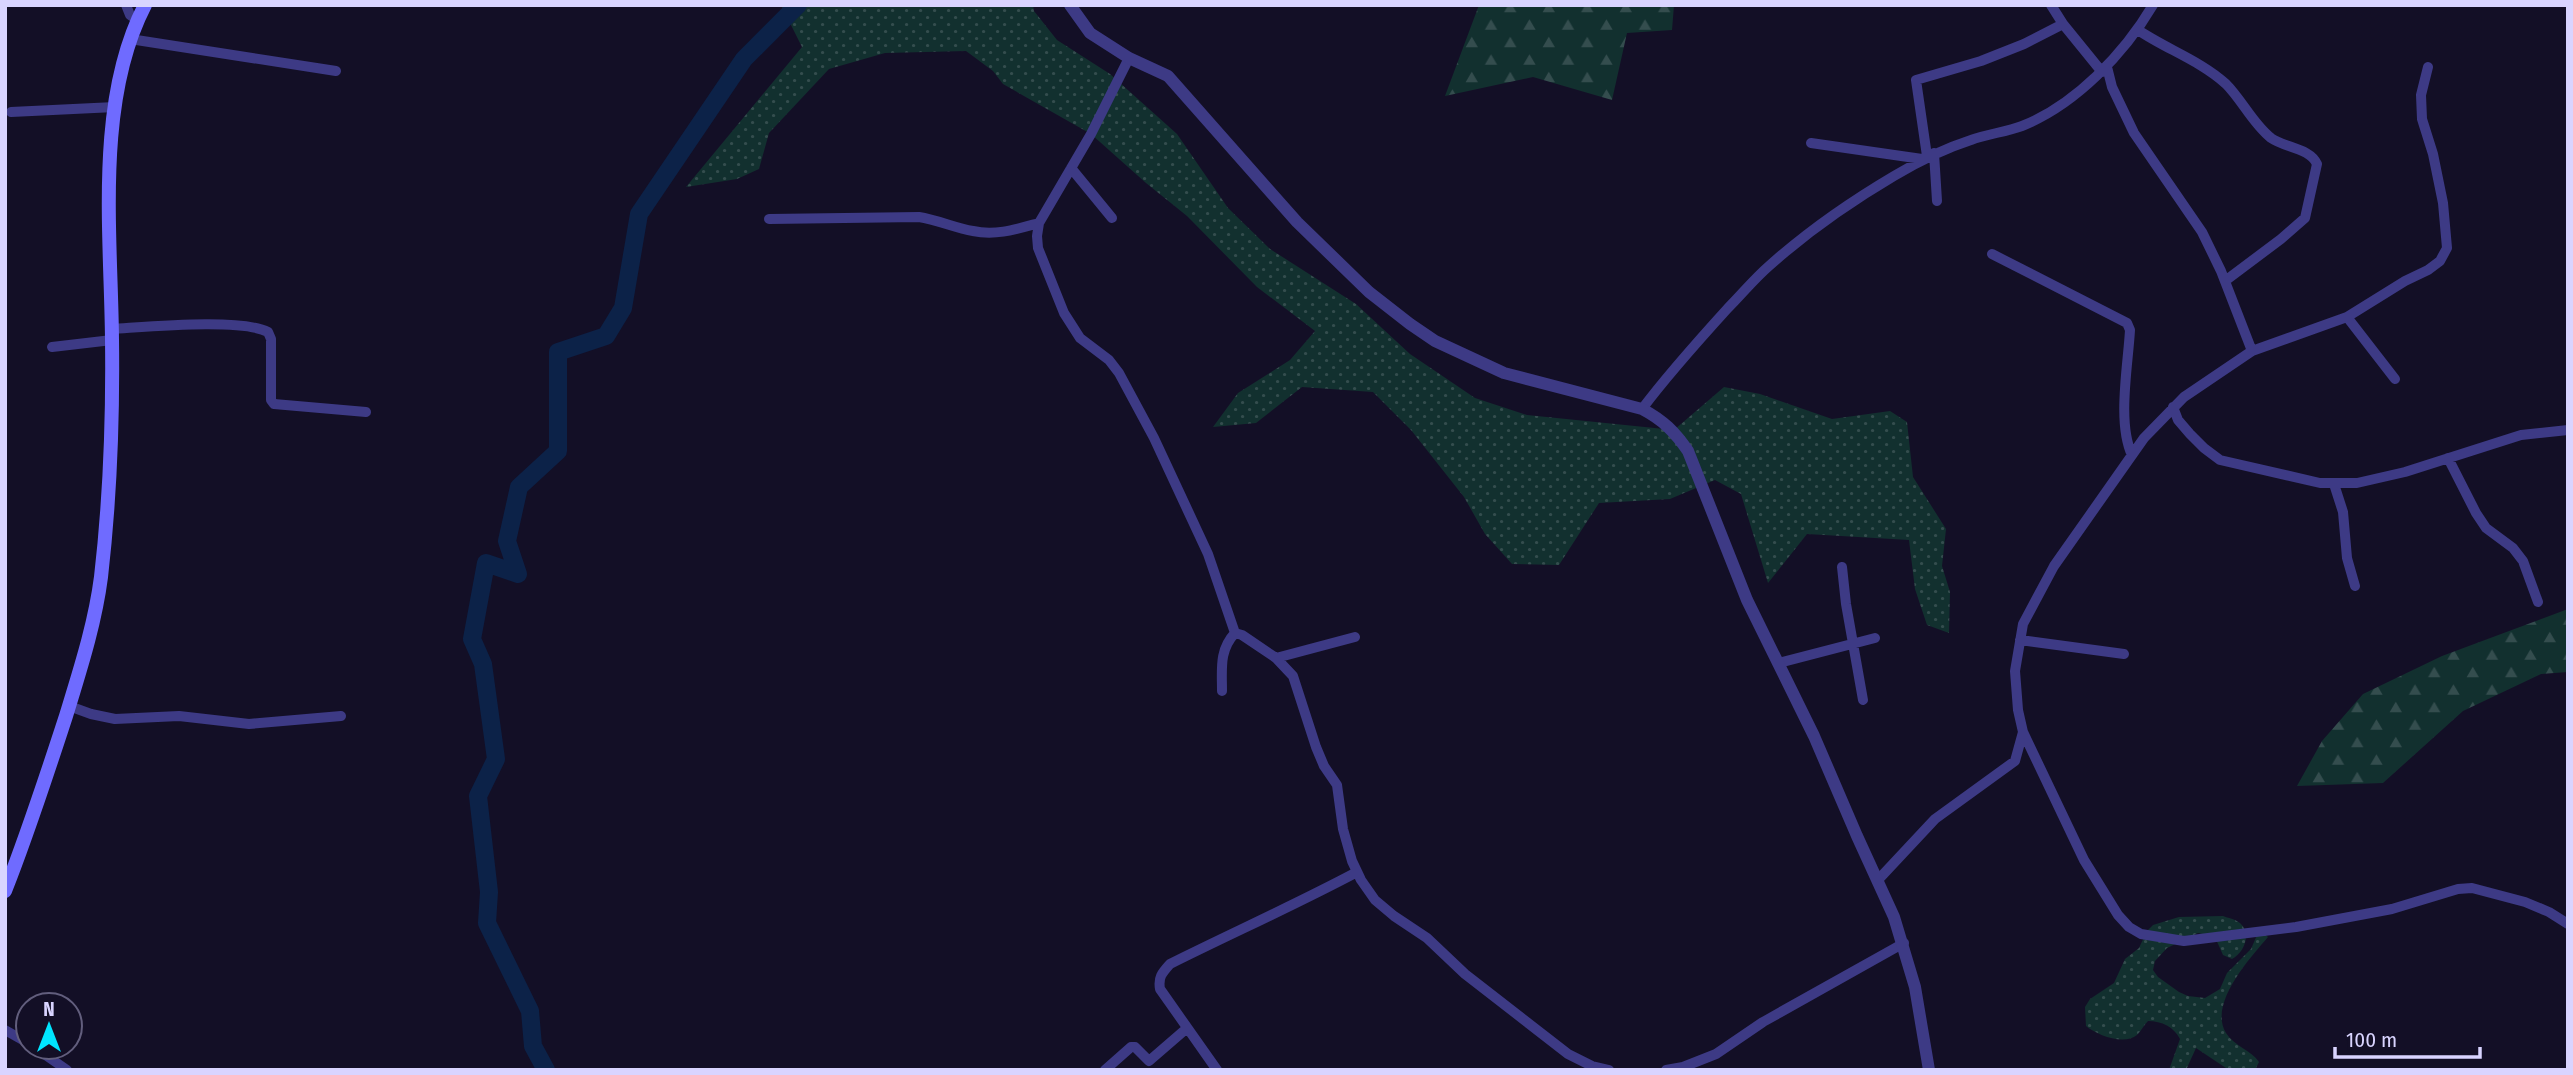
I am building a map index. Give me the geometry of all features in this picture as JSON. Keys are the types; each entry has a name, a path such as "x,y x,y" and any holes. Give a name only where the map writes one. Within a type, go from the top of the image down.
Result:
{"main road":[{"path":"5,891 25,840 69,706 90,635 101,578 109,458 112,334 109,288 110,179 115,107 123,60 145,5"}],"street":[{"path":"126,5 130,15 137,20"},
{"path":"1070,5 1090,33 1129,58 1168,76 1297,222 1368,292 1410,324 1435,341 1504,373 1642,409 1674,430 1688,451 1736,575 1780,663 1903,943 1915,988 1929,1070"},
{"path":"2051,5 2063,24 2105,70 2134,134 2202,232 2225,281 2252,351"},
{"path":"1811,143 1838,145 1911,159 1928,156 2034,120 2105,70 2138,30 2153,5"},
{"path":"1937,201 1916,80 1992,57 2063,24"},
{"path":"2138,30 2225,84 2269,136 2314,158 2316,164 2305,218 2225,281"},
{"path":"130,38 336,71"},
{"path":"1129,58 1039,223 1038,248 1064,313 1080,338 1109,359 1154,438 1208,554 1235,633"},
{"path":"2428,67 2421,95 2422,119 2443,203 2446,248 2440,261 2428,271 2405,281 2347,317 2252,351 2173,407 2132,455 2054,566 2029,611 2020,640 2015,671 2018,710 2023,732 2084,860 2118,915 2129,927 2141,934 2184,941 2285,928 2392,909 2458,889 2472,888 2525,902 2568,924"},
{"path":"11,112 115,107"},
{"path":"1642,409 1692,346 1768,266 1862,196 1928,156"},
{"path":"1071,168 1112,218"},
{"path":"769,219 919,217 987,233 1039,223"},
{"path":"1992,254 2127,323 2130,330 2125,412 2126,438 2132,455"},
{"path":"2347,317 2395,379"},
{"path":"52,347 112,334 237,325 261,328 268,332 271,339 271,400 274,404 366,412"},
{"path":"2173,407 2178,420 2204,448 2220,460 2295,479 2334,484 2357,483 2521,435 2568,430"},
{"path":"2163,418 2178,420"},
{"path":"2448,458 2486,528 2513,548 2523,561 2538,602"},
{"path":"2334,484 2343,512 2347,558 2355,586"},
{"path":"1842,566 1863,701"},
{"path":"1235,633 1276,658 1293,676 1316,747 1324,766 1337,785 1343,829 1357,872 1376,900 1427,938 1465,974 1568,1054 1592,1066 1609,1070"},
{"path":"1222,691 1224,648 1235,633"},
{"path":"1276,658 1355,637"},
{"path":"1780,663 1875,638"},
{"path":"2020,640 2124,654"},
{"path":"69,706 115,719 179,716 249,724 341,716"},
{"path":"1877,881 1952,804 2015,761 2023,732"},
{"path":"1217,1070 1160,989 1158,980 1161,974 1170,964 1257,920 1290,908 1357,872"},
{"path":"1666,1070 1683,1067 1716,1054 1763,1022 1903,943"},
{"path":"1105,1070 1131,1047 1135,1047 1149,1061 1186,1029"}],"green space":[{"path":"781,5 1033,5 1034,11 1057,40 1110,74 1177,134 1228,208 1270,249 1356,304 1410,354 1475,398 1527,415 1674,430 1724,387 1760,394 1832,419 1890,411 1907,422 1913,477 1946,529 1942,566 1950,592 1949,633 1927,625 1915,589 1909,540 1807,534 1768,583 1741,494 1715,480 1670,499 1599,503 1559,565 1512,564 1485,534 1464,497 1411,430 1373,392 1302,387 1256,423 1213,427 1238,393 1290,360 1315,331 1257,287 1187,216 1091,134 1003,84 993,71 966,51 885,53 829,69 769,133 759,169 737,179 686,187 802,47"},
{"path":"1479,5 1674,5 1672,30 1627,33 1612,100 1533,77 1445,96"},
{"path":"2568,609 2568,672 2541,674 2463,711 2383,783 2297,786 2322,741 2363,694 2442,656"},
{"path":"2223,916 2240,923 2246,932 2243,948 2236,956 2232,959 2223,955 2215,937 2198,933 2167,948 2155,961 2153,970 2158,977 2179,992 2205,998 2220,989 2227,973 2251,949 2257,935 2262,932 2268,937 2242,969 2222,1009 2226,1033 2259,1062 2255,1070 2226,1068 2196,1048 2186,1070 2169,1070 2180,1039 2171,1028 2158,1022 2148,1021 2137,1035 2125,1040 2104,1036 2086,1026 2085,1007 2090,999 2114,983 2125,959 2139,948 2153,925 2179,917"}],"waterway":[{"path":"546,1070 533,1046 530,1011 487,923 489,892 478,796 496,759 483,664 472,639 486,563 518,574 507,541 519,487 558,451 558,352 606,336 623,308 639,214 744,59 798,5"}]}
